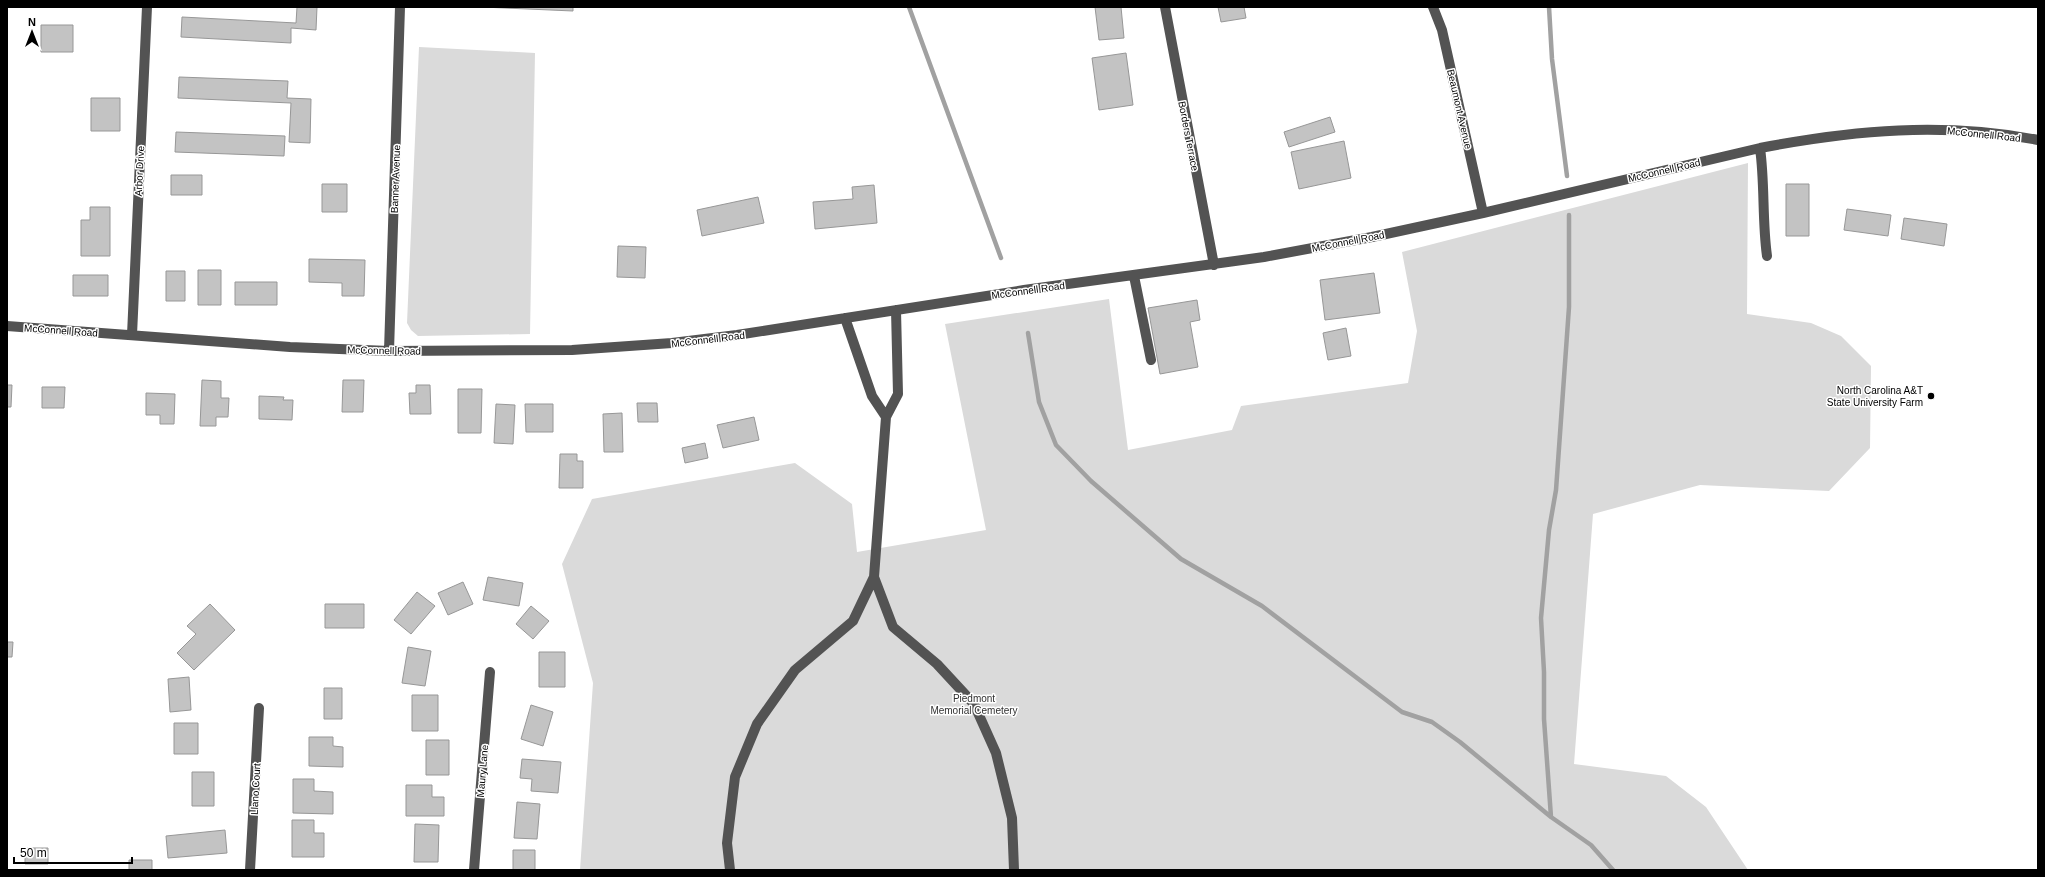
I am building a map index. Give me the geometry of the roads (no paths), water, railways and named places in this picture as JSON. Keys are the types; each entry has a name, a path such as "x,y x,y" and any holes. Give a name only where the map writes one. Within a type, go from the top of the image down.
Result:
{"street":[{"name":"Arbor Drive","path":"132,335 147,7"},
{"name":"Banner Avenue","path":"389,351 400,7"},
{"name":"Borders Terrace","path":"1165,7 1214,265"},
{"name":"Beaumont Avenue","path":"1433,7 1442,30 1483,213"},
{"name":"McConnell Road","path":"7,326 290,347 389,351 607,349 737,335 896,310 1214,265 1372,237 1483,213 1760,148 1820,136 1908,129 1985,132 2038,140"},
{"path":"1760,148 1764,171 1764,233 1767,256"},
{"path":"1134,276 1151,360"},
{"path":"730,870 727,843 735,777 757,724 795,670 853,621 874,576 886,417 898,394 896,310"},
{"path":"845,318 872,396 886,417"},
{"path":"874,576 893,627 937,664 974,704 996,753 1012,818 1014,870"},
{"name":"Maury Lane","path":"474,870 490,672"},
{"name":"Llano Court","path":"250,870 259,708"}],"waterway":[{"path":"909,7 1001,258"},
{"path":"1549,7 1552,59 1567,176"},
{"path":"1551,817 1544,719 1544,672 1541,618 1549,530 1556,490 1569,307 1569,215"},
{"path":"1028,333 1039,402 1056,445 1091,481 1181,559 1262,606 1402,712 1432,722 1460,742 1551,817 1591,845 1613,870"}],"place":[{"name":"North Carolina A&T State University Farm","path":"1931,396"}],"park label":[{"name":"Piedmont Memorial Cemetery","path":"974,704"}]}
